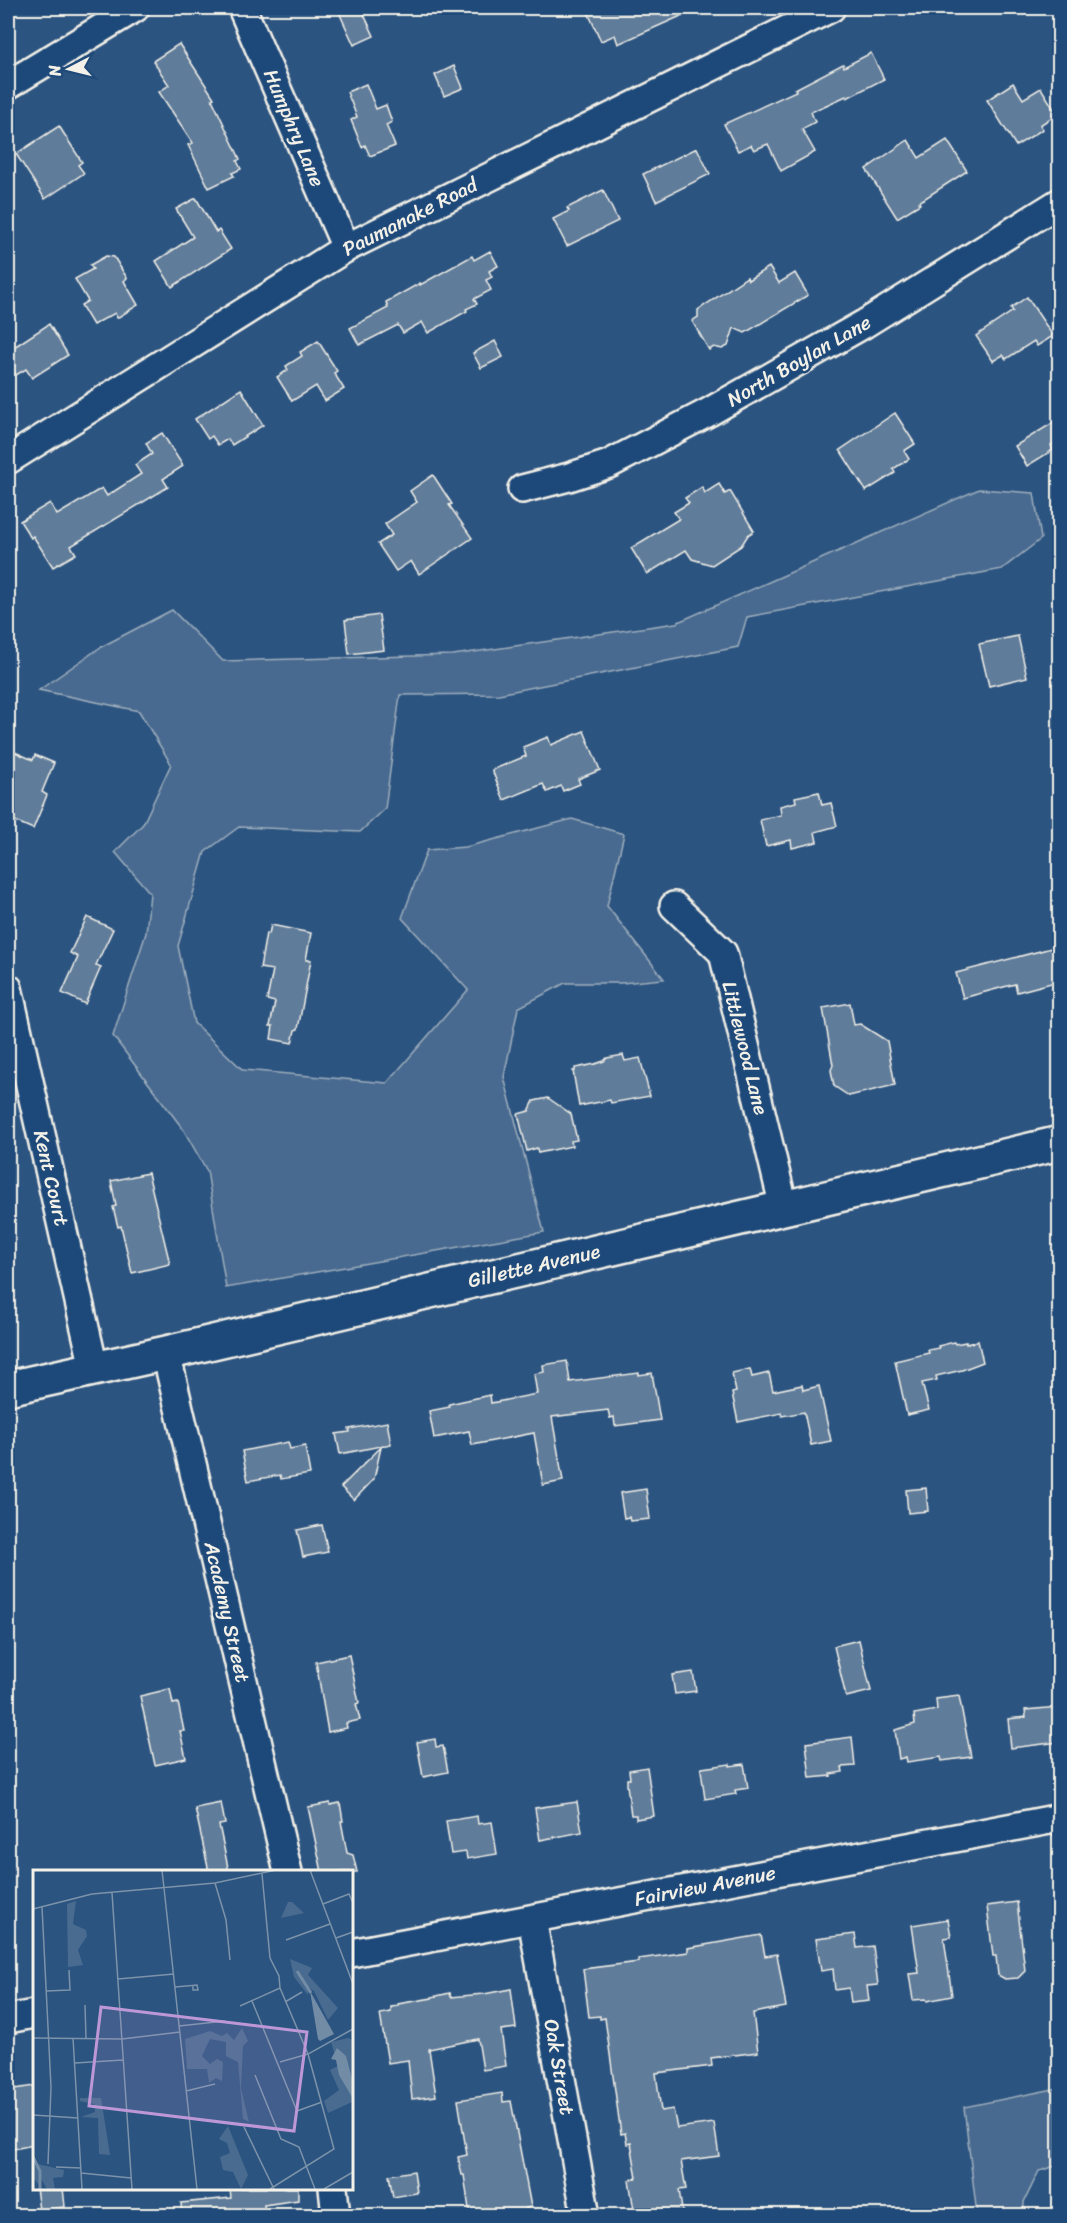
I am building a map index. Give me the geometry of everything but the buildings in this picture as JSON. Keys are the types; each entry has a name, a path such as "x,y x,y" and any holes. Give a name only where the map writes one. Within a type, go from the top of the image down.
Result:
{"street":[{"path":"8,85 135,8"},
{"name":"Humphry Lane","path":"242,8 346,248"},
{"name":"Paumanake Road","path":"8,460 346,248 831,8"},
{"name":"North Boylan Lane","path":"522,489 609,464 709,412 864,324 1059,202"},
{"name":"Littlewood Lane","path":"674,906 723,953 784,1208"},
{"name":"Kent Court","path":"8,988 94,1368"},
{"name":"Gillette Avenue","path":"8,1388 1059,1143"},
{"name":"Academy Street","path":"166,1353 288,1870"},
{"name":"Fairview Avenue","path":"352,1953 1059,1818"},
{"name":"Oak Street","path":"532,1919 586,2216"},
{"path":"8,2019 33,2014"},
{"path":"333,2190 336,2216"}],"shaded area":[{"path":"979,489 1034,493 1041,539 1002,569 747,617 738,647 499,694 400,695 385,809 360,832 239,827 205,852 178,946 194,1023 243,1070 387,1083 468,990 402,918 427,850 466,847 572,819 624,834 607,906 664,979 622,983 565,983 518,1008 504,1077 544,1232 226,1288 207,1171 183,1129 113,1036 146,933 150,893 115,852 143,824 171,764 139,711 39,690 101,647 172,610 223,661 453,655 676,623"},
{"path":"1059,2088 1059,2165 1039,2171 1024,2202 1024,2215 977,2215 964,2107"}]}
